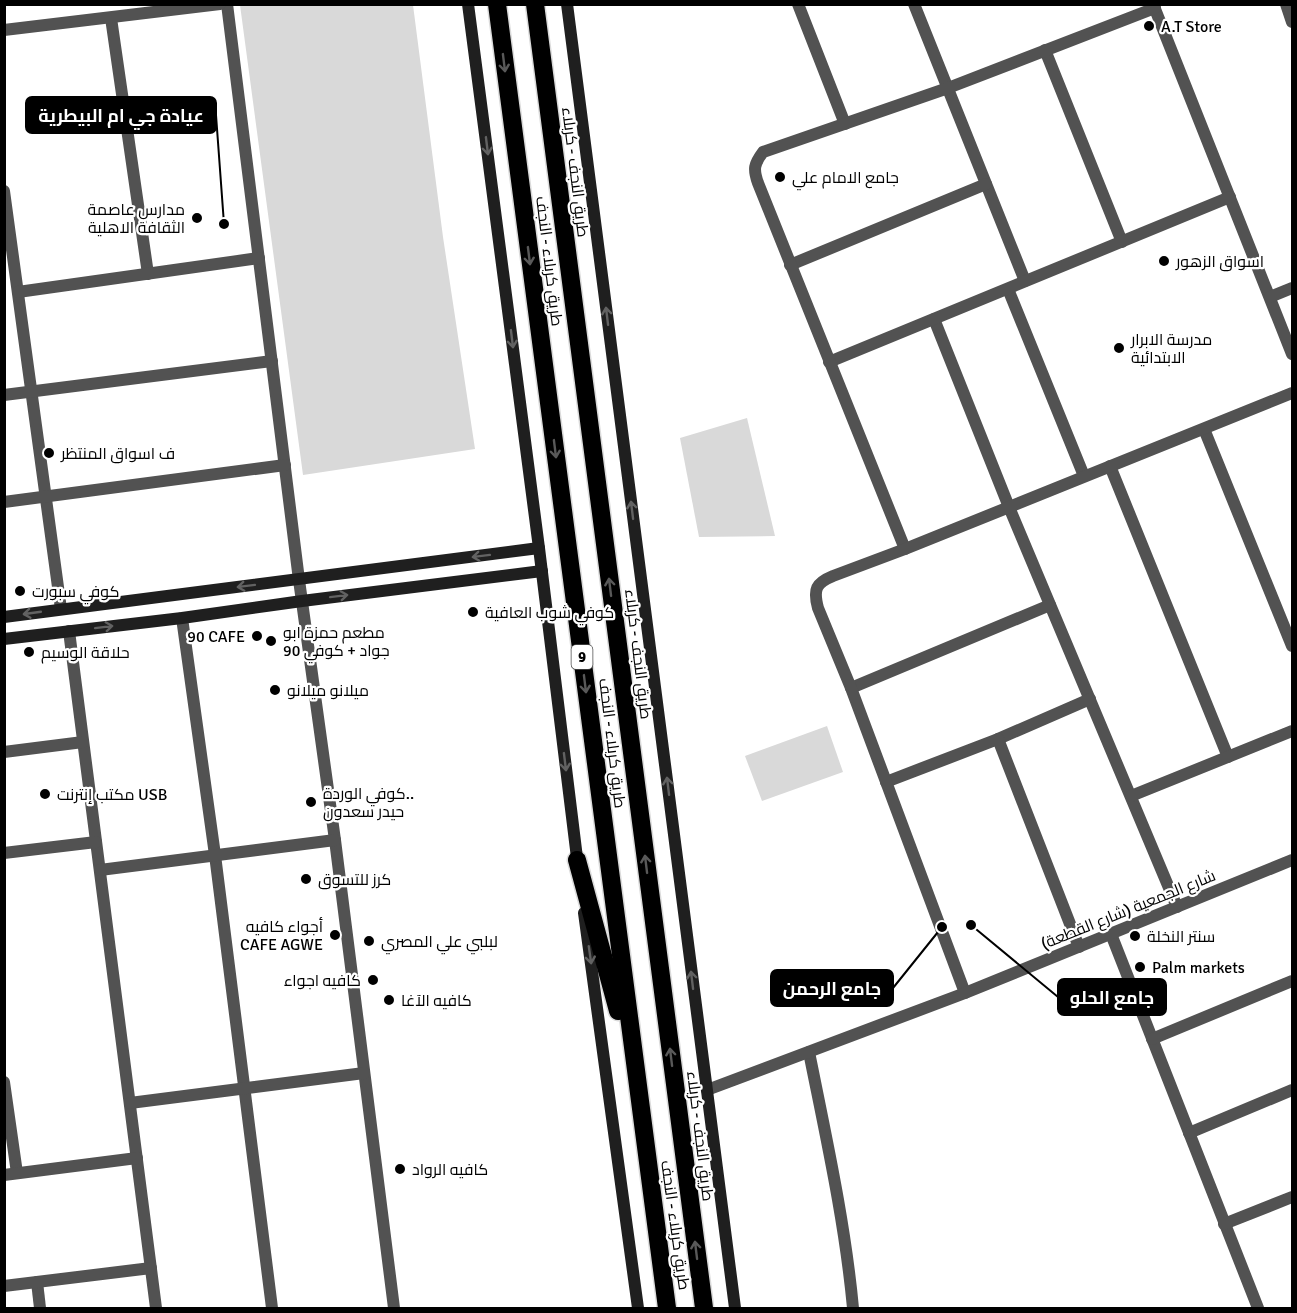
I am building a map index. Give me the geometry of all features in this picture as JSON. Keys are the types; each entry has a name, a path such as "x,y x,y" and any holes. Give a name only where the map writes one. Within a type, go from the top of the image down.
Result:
{"highway":[{"name":"طريق کربلاء - النجف","path":"497,4 667,1308"},
{"name":"طريق النجف - کربلاء","path":"535,4 704,1308"},
{"path":"577,860 636,1078"}],"main road":[{"path":"468,4 577,860 638,1308"},
{"path":"567,4 735,1308"},
{"path":"4,616 539,548"},
{"path":"4,639 542,571"},
{"path":"269,583 274,594 269,606"}],"street":[{"path":"4,30 220,4"},
{"path":"228,4 393,1308"},
{"path":"798,4 845,124"},
{"path":"914,4 1025,281"},
{"path":"1286,4 1293,22"},
{"path":"905,549 754,172 756,161 763,152 948,88 1154,6 1293,354"},
{"path":"111,18 148,274"},
{"path":"1045,50 1122,242"},
{"path":"790,265 986,184"},
{"path":"4,191 61,609"},
{"path":"829,362 1230,197"},
{"path":"18,292 259,258"},
{"path":"1270,297 1293,288"},
{"path":"1008,289 1084,476"},
{"path":"934,319 1009,507 1177,907"},
{"path":"4,395 272,361"},
{"path":"965,993 851,688 818,608 815,598 817,587 823,580 1293,393"},
{"path":"1204,429 1293,646"},
{"path":"4,502 285,465"},
{"path":"1110,466 1228,757"},
{"path":"851,688 1050,605"},
{"path":"182,618 215,855 272,1308"},
{"path":"69,631 156,1308"},
{"path":"886,782 999,739 1090,699"},
{"path":"1131,796 1293,731"},
{"path":"999,739 1079,947"},
{"path":"4,752 83,742"},
{"path":"100,870 335,840"},
{"path":"4,853 96,842"},
{"name":"شارع الجمعية (شارع القطعة)","path":"707,1090 965,993 1293,860"},
{"path":"1111,934 1258,1308"},
{"path":"1152,1039 1293,981"},
{"path":"809,1052 836,1186 853,1308"},
{"path":"130,1103 364,1073"},
{"path":"4,1082 11,1174 137,1158"},
{"path":"1189,1133 1293,1090"},
{"path":"1224,1224 1293,1197"},
{"path":"4,1286 151,1268"},
{"path":"37,1282 40,1308"}],"shaded area":[{"path":"240,5 413,5 443,237 475,449 303,475"},
{"path":"747,418 775,536 699,537 680,438"},
{"path":"827,726 843,772 762,801 745,756"}],"place":[{"name":"A.T Store","path":"1149,26"},
{"name":"جامع الامام علي","path":"780,177"},
{"name":"مدارس عاصمة الثقافة الاهلية","path":"197,218"},
{"name":"عيادة جي ام البيطرية","path":"224,224"},
{"name":"اسواق الزهور","path":"1164,261"},
{"name":"مدرسة الابرار الابتدائية","path":"1119,348"},
{"name":"ف اسواق المنتظر","path":"49,453"},
{"name":"كوفي سبورت","path":"20,591"},
{"name":"كوفي شوب العافية","path":"473,612"},
{"name":"90 CAFE","path":"257,636"},
{"name":"مطعم حمزة ابو جواد + كوفي 90","path":"271,641"},
{"name":"حلاقة الوسيم","path":"29,652"},
{"name":"ميلانو ميلانو","path":"275,690"},
{"name":"مكتب إنترنت USB","path":"45,794"},
{"name":"كوفي الوردة.. حيدر سعدون","path":"311,802"},
{"name":"كرز للتسوق","path":"306,879"},
{"name":"جامع الحلو","path":"971,925"},
{"name":"جامع الرحمن","path":"942,927"},
{"name":"أجواء كافيه CAFE AGWE","path":"335,935"},
{"name":"سنتر النخلة","path":"1135,936"},
{"name":"لبلبي علي المصري","path":"369,941"},
{"name":"Palm markets","path":"1140,967"},
{"name":"كافيه اجواء","path":"373,980"},
{"name":"كافيه الآغا","path":"389,1000"},
{"name":"كافيه الرواد","path":"400,1169"}]}
